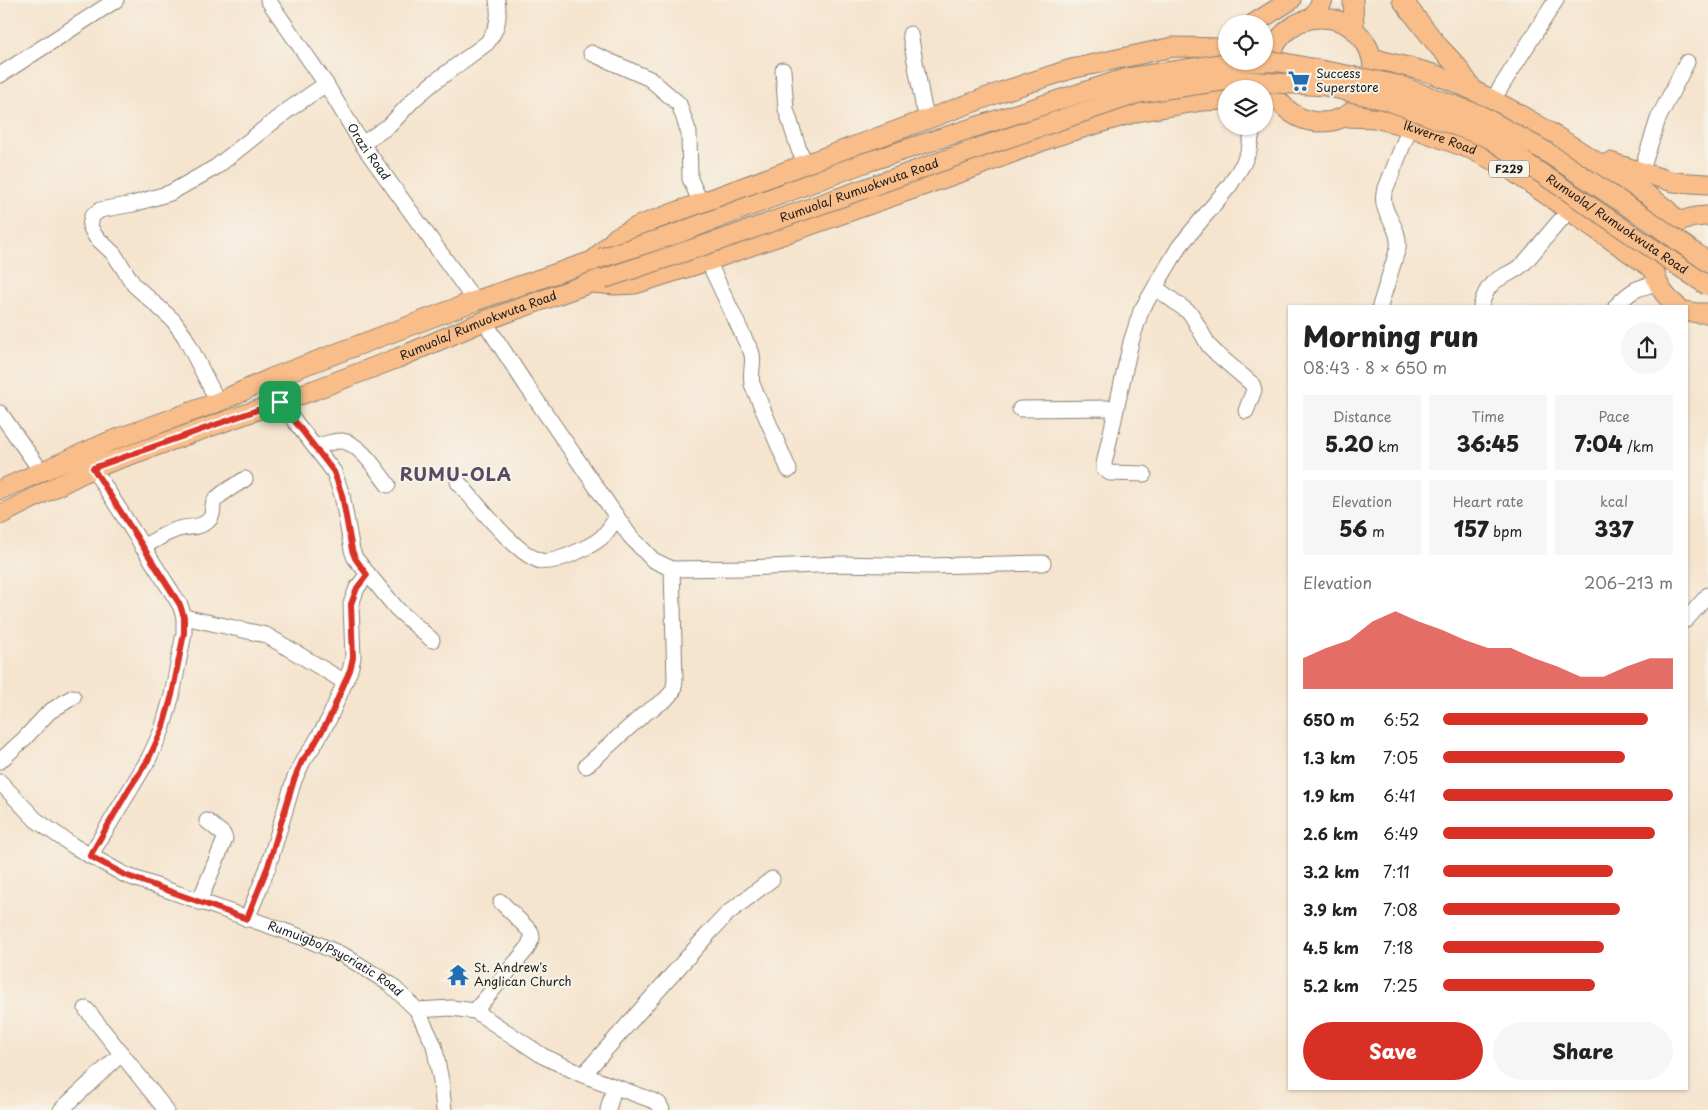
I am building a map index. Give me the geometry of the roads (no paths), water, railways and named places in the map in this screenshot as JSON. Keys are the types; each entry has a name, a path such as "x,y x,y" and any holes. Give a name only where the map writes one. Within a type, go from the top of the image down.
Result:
{"main road":[{"path":"1268,15 1291,0"},
{"path":"1312,18 1323,0"},
{"path":"1353,0 1354,29"},
{"path":"1402,0 1439,47 1456,65 1474,91"},
{"path":"1312,18 1337,20 1354,29 1366,43 1373,58 1434,74 1474,91 1534,122 1648,195 1666,208 1679,222"},
{"name":"F229","path":"1273,44 1294,25 1312,18"},
{"path":"1201,47 1218,40"},
{"path":"597,260 617,237 638,226 1001,92 1071,69 1173,47 1218,48"},
{"name":"F229","path":"1269,70 1270,83 1278,100 1284,106 1298,117 1314,122 1334,121 1359,106 1369,90 1373,71 1373,58"},
{"name":"Rumuola/ Rumuokwuta Road","path":"0,490 108,442 218,402 274,377 474,301 676,234 864,163 1127,78 1233,62 1280,62 1398,85 1480,115 1544,151 1708,262"},
{"name":"Rumuola/ Rumuokwuta Road","path":"0,515 93,468 280,402 398,358 484,321 597,281 732,236 1140,93 1229,80 1325,86 1389,100 1489,138 1708,286"},
{"path":"597,281 615,285 635,284 708,261 973,168 1053,137 1137,112 1202,100 1218,100"},
{"path":"1273,104 1284,106"},
{"name":"Ikwerre Road","path":"1343,117 1375,118 1410,127 1473,150 1511,170 1570,210 1655,277 1666,297 1676,305"},
{"path":"1583,154 1673,182 1708,184"},
{"path":"1655,277 1655,254 1658,244 1667,231 1679,222 1698,215 1708,216"},
{"path":"1688,311 1708,313"}],"street":[{"path":"0,75 116,0"},
{"name":"Orazi Road","path":"268,0 326,84 362,144 474,301"},
{"path":"362,144 390,125 414,99 487,42 498,23 499,13 496,0"},
{"path":"1492,100 1556,0"},
{"path":"910,34 923,104 928,119"},
{"path":"591,53 650,78 679,104 689,133 690,179 701,203"},
{"path":"1641,173 1658,119 1687,62"},
{"path":"783,70 786,109 799,150 806,164"},
{"path":"218,402 185,337 173,320 134,285 114,254 96,236 90,226 92,216 100,210 133,204 170,193 216,167 288,110 326,84"},
{"path":"1380,305 1398,248 1399,238 1382,201 1410,127"},
{"path":"1144,474 1110,473 1104,469 1131,342 1141,310 1179,247 1230,185 1250,150 1252,135"},
{"path":"1481,305 1484,294 1490,285 1525,262 1553,227 1570,210"},
{"path":"708,261 752,351 750,376 752,384 789,470"},
{"path":"1617,305 1628,294 1655,277"},
{"path":"1155,286 1191,314 1209,346 1252,384 1254,390 1246,411"},
{"path":"484,321 630,536 653,560 672,569 841,564 929,566 1043,563"},
{"path":"280,402 334,472 342,495 355,558 367,575 398,609 432,640"},
{"path":"1020,409 1116,408"},
{"path":"0,413 41,471"},
{"path":"315,447 340,441 348,442 369,460 388,485"},
{"path":"90,856 148,760 162,730 172,695 184,633 184,617 180,605 93,468"},
{"path":"142,547 171,531 180,528 192,528 208,520 213,514 214,502 218,497 245,479"},
{"path":"458,482 515,544 541,561 547,562 571,554 594,543 602,538 618,517"},
{"path":"586,766 644,714 665,700 673,691 675,681 672,569"},
{"path":"247,919 268,866 294,780 302,761 329,719 345,682 353,658 351,604 357,588 367,575"},
{"path":"1688,618 1708,595"},
{"path":"184,617 266,635 345,682"},
{"path":"0,761 24,740 49,712 73,697"},
{"name":"Rumuigbo/Psycriatic Road","path":"0,782 36,820 90,856 125,875 304,938 345,956 390,984 417,1010 434,1045 444,1110"},
{"path":"199,902 225,839 223,834 207,821"},
{"path":"583,1075 710,932 728,914 772,879"},
{"path":"475,1011 527,949 532,938 531,932 502,902"},
{"path":"417,1010 451,1008 475,1011 543,1056 583,1075 654,1100 662,1110"},
{"path":"86,1009 166,1110"},
{"path":"61,1110 121,1054"},
{"path":"608,1110 614,1087"}],"place":[{"name":"Success Superstore","path":"1299,81"},
{"name":"St. Andrew's Anglican Church","path":"458,975"}],"district":[{"name":"RUMU-OLA","path":"456,475"}]}
